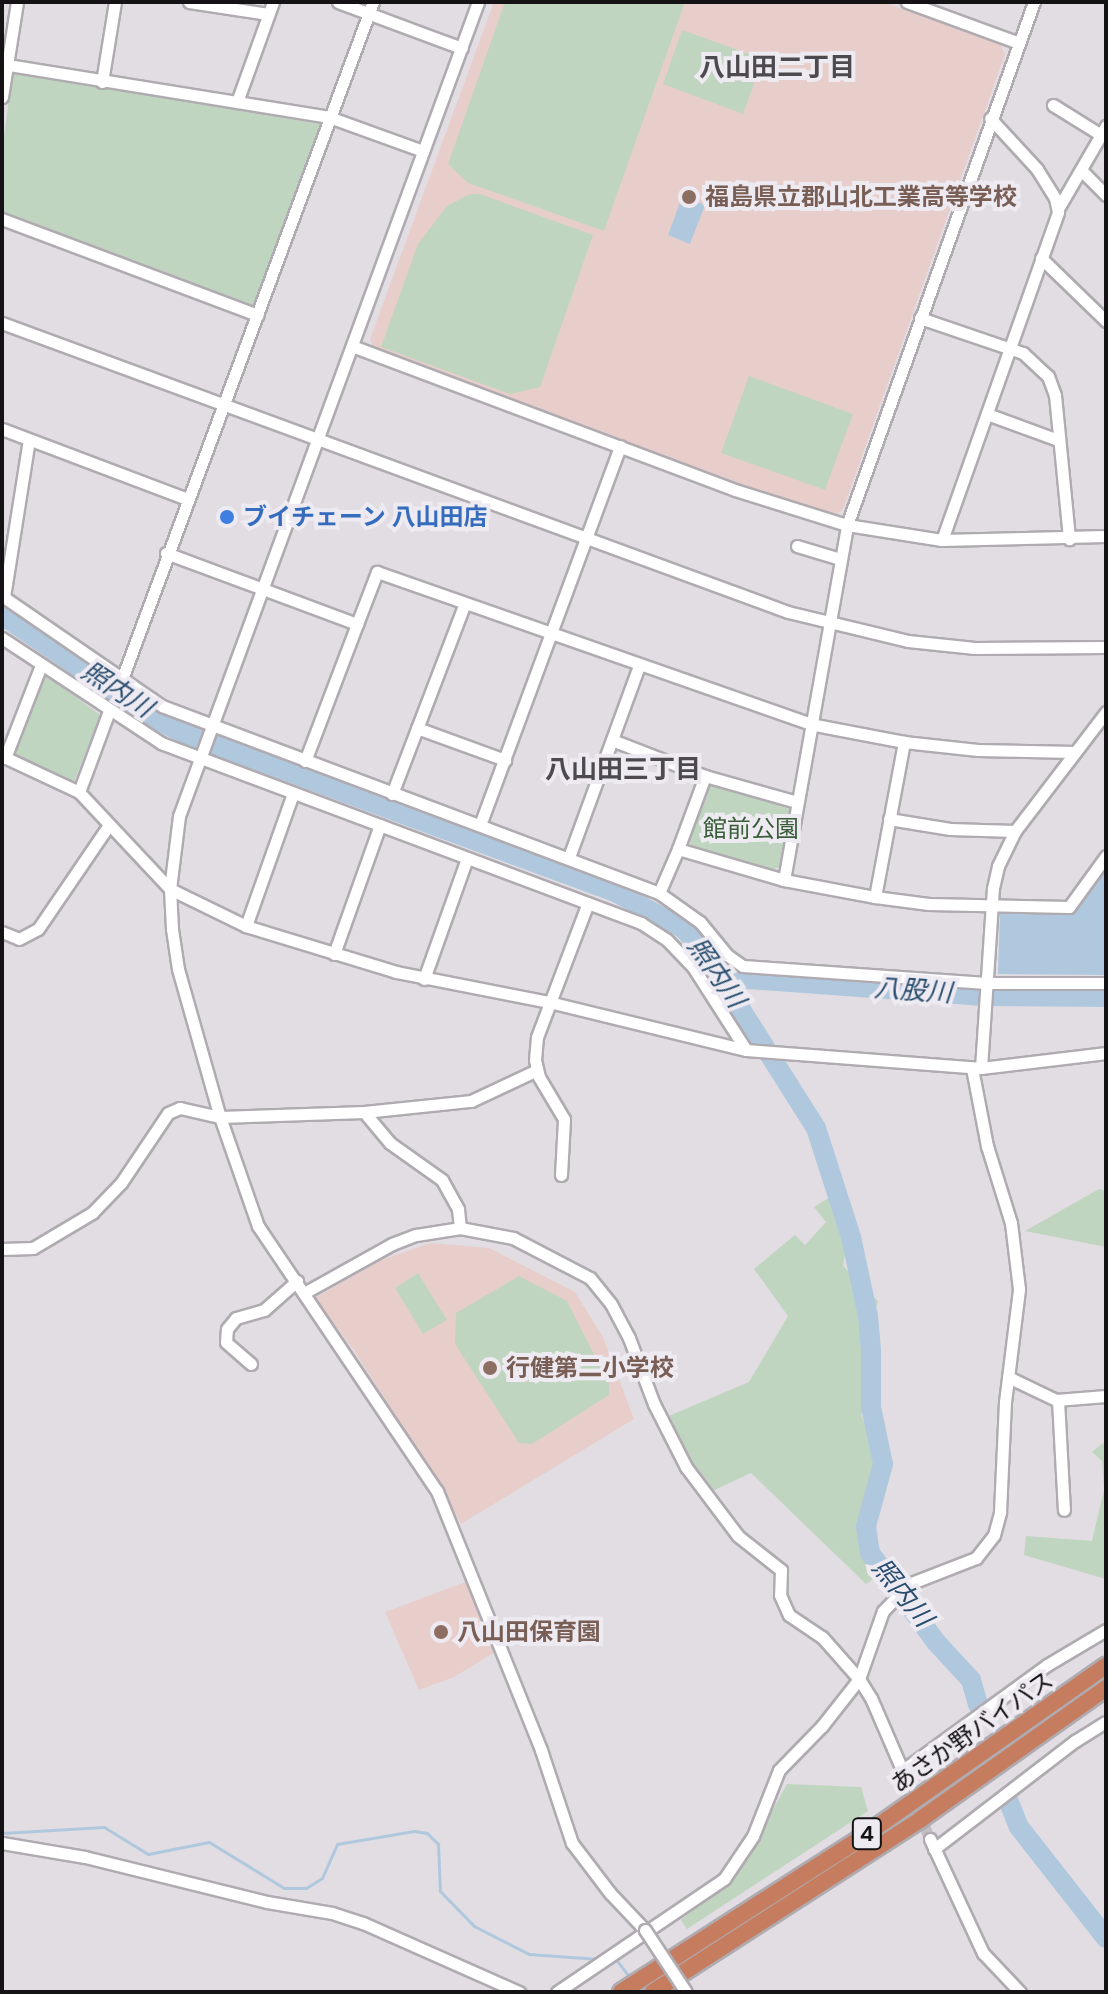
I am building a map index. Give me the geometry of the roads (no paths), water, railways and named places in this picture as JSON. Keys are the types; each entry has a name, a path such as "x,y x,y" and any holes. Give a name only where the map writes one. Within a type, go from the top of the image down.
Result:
{"highway":[{"name":"あさか野バイパス","path":"621,1992 858,1840 1106,1666"},
{"name":"あさか野バイパス","path":"653,1992 921,1819 1106,1688"}],"street":[{"path":"2,97 4,65 17,2"},
{"path":"102,82 115,2"},
{"path":"189,2 268,14"},
{"path":"237,102 273,2"},
{"path":"338,2 370,8 462,48"},
{"path":"478,2 198,759 173,844 170,889 178,969 220,1117 258,1226 437,1491 541,1750 572,1843 610,1893 645,1930 686,1992"},
{"path":"907,2 938,7 1019,43"},
{"path":"784,880 847,525 1034,2"},
{"path":"122,679 166,553 258,315 370,8"},
{"path":"4,65 329,117 423,151"},
{"path":"942,540 1059,207 1104,131 1053,105"},
{"path":"990,118 1037,169 1059,207"},
{"path":"1082,171 1106,195"},
{"path":"2,219 258,315"},
{"path":"1041,258 1106,321"},
{"path":"920,318 1023,353 1048,376 1055,395 1069,539"},
{"path":"2,323 585,539 828,624 908,641 975,648 1106,647"},
{"path":"352,346 735,490 847,525 942,540 1106,536"},
{"path":"987,414 1058,440"},
{"path":"2,429 187,499"},
{"path":"29,440 3,596 162,706 659,893 700,922 727,955 743,966 986,983 1106,983"},
{"path":"480,825 620,446"},
{"path":"797,546 840,559"},
{"path":"166,553 357,624"},
{"path":"305,761 377,572 810,724 904,742 978,750 1075,752"},
{"path":"392,794 465,603"},
{"path":"2,638 161,743 641,923 681,954 704,982 746,1050"},
{"path":"41,665 3,757 79,792 170,889 246,926 424,979 549,1002 746,1050 976,1068 1106,1053"},
{"path":"569,857 639,666"},
{"path":"79,792 109,711"},
{"path":"557,1992 645,1930 699,1899 724,1879 753,1836 779,1770 822,1726 859,1679 875,1626 893,1598 909,1584 963,1564 986,1550 1000,1512 1008,1377 1019,1289 1011,1223 987,1146 976,1068 992,907 998,866 1015,831 1106,712"},
{"path":"417,728 505,760"},
{"path":"612,740 705,776 797,802"},
{"path":"875,897 904,742"},
{"path":"659,893 705,776"},
{"path":"246,926 293,793"},
{"path":"889,819 950,829 1015,831"},
{"path":"2,932 19,939 38,929 109,825"},
{"path":"334,954 380,825"},
{"path":"678,849 784,880 875,897 992,907 1069,907 1106,856"},
{"path":"424,979 467,858"},
{"path":"561,1175 564,1119 537,1070 537,1037 588,903"},
{"path":"2,1249 33,1248 92,1213 121,1183 168,1113 180,1108 220,1117 364,1112 471,1101 537,1070"},
{"path":"364,1112 390,1143 442,1180 458,1209 460,1228"},
{"path":"304,1293 392,1244 416,1235 460,1228 513,1238 590,1278 611,1304 629,1338 654,1404 686,1467 738,1536 781,1570 780,1595 789,1615 822,1637 859,1679 871,1698 905,1775 1047,1665 1106,1630"},
{"path":"251,1364 226,1342 227,1329 236,1318 264,1310 297,1281"},
{"path":"1008,1377 1058,1400 1106,1396"},
{"path":"1058,1400 1064,1510"},
{"path":"1020,1992 983,1953 932,1844 1106,1722"},
{"path":"2,1843 85,1857 267,1902 332,1913 363,1923 519,1992"}],"water":[{"path":"682,197 705,205 690,244 668,235"},
{"path":"1106,870 1106,975 998,974 1000,914 1072,914"}],"waterway":[{"name":"照内川","path":"2,615 154,718 183,733 613,891 683,928 704,951 816,1128 851,1237 868,1316 871,1407 883,1464 866,1526 870,1553 936,1642 971,1680 978,1705"},
{"name":"八股川","path":"720,977 987,996 1106,997"},
{"name":"照内川","path":"1008,1800 1019,1827 1106,1938"},
{"path":"2,1833 104,1827 148,1854 209,1842 284,1888 306,1888 322,1878 337,1844 414,1831 427,1833 438,1844 440,1891 474,1926 529,1954 599,1959"},
{"path":"614,1957 631,1979"}],"tunnel":[{"path":"907,1781 930,1839"}],"place":[{"name":"福島県立郡山北工業高等学校","path":"689,197"},
{"name":"ブイチェーン 八山田店","path":"227,517"},
{"name":"行健第二小学校","path":"490,1368"},
{"name":"八山田保育園","path":"441,1632"}],"district":[{"name":"八山田二丁目","path":"777,68"},
{"name":"八山田三丁目","path":"623,770"}],"park label":[{"name":"館前公園","path":"751,829"}]}
